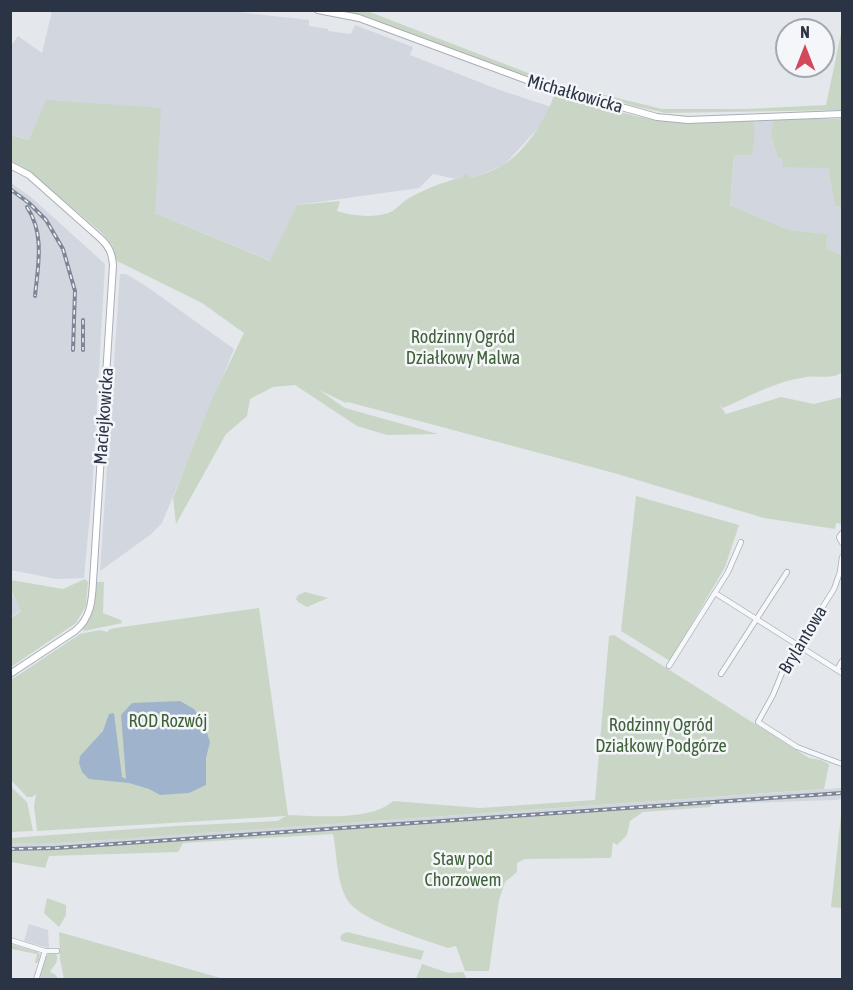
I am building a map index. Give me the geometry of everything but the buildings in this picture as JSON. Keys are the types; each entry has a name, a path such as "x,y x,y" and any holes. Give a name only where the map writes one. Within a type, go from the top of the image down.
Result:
{"street":[{"name":"Michałkowicka","path":"318,10 358,18 532,82 657,117 688,120 843,114"},
{"name":"Maciejkowicka","path":"10,165 29,175 109,246 113,255 93,582 89,612 82,625 75,631 10,674"},
{"path":"843,533 839,537 843,543"},
{"path":"669,666 728,572 741,542"},
{"name":"Brylantowa","path":"843,557 834,589 780,676 773,695 758,722 797,747 843,764"},
{"path":"721,674 787,572"},
{"path":"715,593 840,671 843,661"},
{"path":"10,940 45,951 57,951"},
{"path":"36,980 45,951"}],"shaded area":[{"path":"52,11 228,11 309,20 309,26 351,34 355,25 413,47 410,55 551,107 540,126 504,165 472,178 464,174 463,177 456,179 433,174 419,188 297,205 271,261 155,213 29,140 11,135 10,47 18,36 42,53"},
{"path":"753,119 774,119 782,158 828,168 835,206 842,207 842,255 826,248 828,234 789,230 730,205 734,155"},
{"path":"11,183 32,198 105,264 92,493 84,578 56,579 11,570"},
{"path":"120,274 126,274 146,286 234,349 162,523 150,535 100,571"},
{"path":"10,590 21,610 11,617 10,616"},
{"path":"842,788 842,799 835,800 713,804 11,851 11,843 40,844 121,839"},
{"path":"29,924 48,930 49,948 24,941"}],"green space":[{"path":"346,11 367,11 549,81 514,72"},
{"path":"842,29 842,110 666,113 560,84 662,109 747,109 826,105 832,78 835,78 835,62"},
{"name":"Rodzinny Ogród Działkowy Malwa","path":"555,92 628,114 658,120 693,123 753,119 755,133 752,155 734,155 730,205 789,230 828,234 826,248 842,255 842,372 834,376 807,377 785,382 723,408 719,404 726,414 781,397 814,404 842,397 842,524 836,523 835,529 764,518 614,473 346,403 319,390 345,408 438,434 387,435 357,426 295,385 273,387 250,399 247,416 226,434 176,524 173,498 212,399 244,333 202,303 117,261 112,245 102,233 25,168 11,161 10,135 29,140 46,100 161,108 155,213 270,261 297,205 340,201 337,211 362,216 382,215 393,211 406,200 427,189 463,177 464,173 472,178 499,167 512,159 535,133"},
{"path":"774,119 842,119 842,207 835,206 828,168 783,167 782,158 778,158 771,134"},
{"name":"Rodzinny Ogród Działkowy Podgórze","path":"636,496 739,525 725,567 670,661 621,631"},
{"path":"85,579 88,582 86,606 76,623 11,667 11,618 21,611 11,590 11,580 63,589"},
{"path":"96,582 104,582 103,613 121,620 122,623 84,631 92,612"},
{"path":"305,592 328,598 307,607 296,599 298,595"},
{"name":"ROD Rozwój","path":"259,608 288,815 358,814 372,812 393,801 480,808 595,800 609,636 614,635 809,758 829,764 824,789 121,839 40,844 11,843 10,838 277,821 286,816 37,831 34,806 36,794 27,797 11,780 11,680 80,634 100,630 107,632 110,629 122,627"},
{"path":"10,786 27,802 33,831 11,832"},
{"name":"Staw pod Chorzowem","path":"713,804 710,807 643,812 630,821 627,835 617,845 613,842 611,858 525,859 517,863 517,872 505,882 499,900 489,971 465,971 456,946 448,948 392,928 377,922 353,906 346,898 340,882 333,834 183,843 178,852 49,856 45,868 11,862 11,851"},
{"path":"842,806 842,908 831,907"},
{"path":"47,898 66,905 66,915 59,927 44,913"},
{"path":"59,932 224,979 64,979 60,959"},
{"path":"347,932 424,951 421,960 342,941 340,938 342,934"},
{"path":"11,944 38,952 40,955 38,963 35,963 37,954 11,949"},
{"path":"55,952 57,961 50,972 58,979 38,980 47,955"},
{"path":"422,964 449,973 463,972 467,979 416,979"}],"water":[{"path":"180,701 194,709 204,724 210,742 206,758 206,785 189,793 160,795 129,783 89,779 82,772 79,763 80,756 103,731 109,714 114,713 122,777 126,779 121,715 132,703"}],"railway":[{"path":"10,189 46,220 63,249 75,291 73,350"},
{"path":"27,207 33,217 39,250 35,296"},
{"path":"83,320 83,350"},
{"path":"10,849 56,848 842,793"}]}
